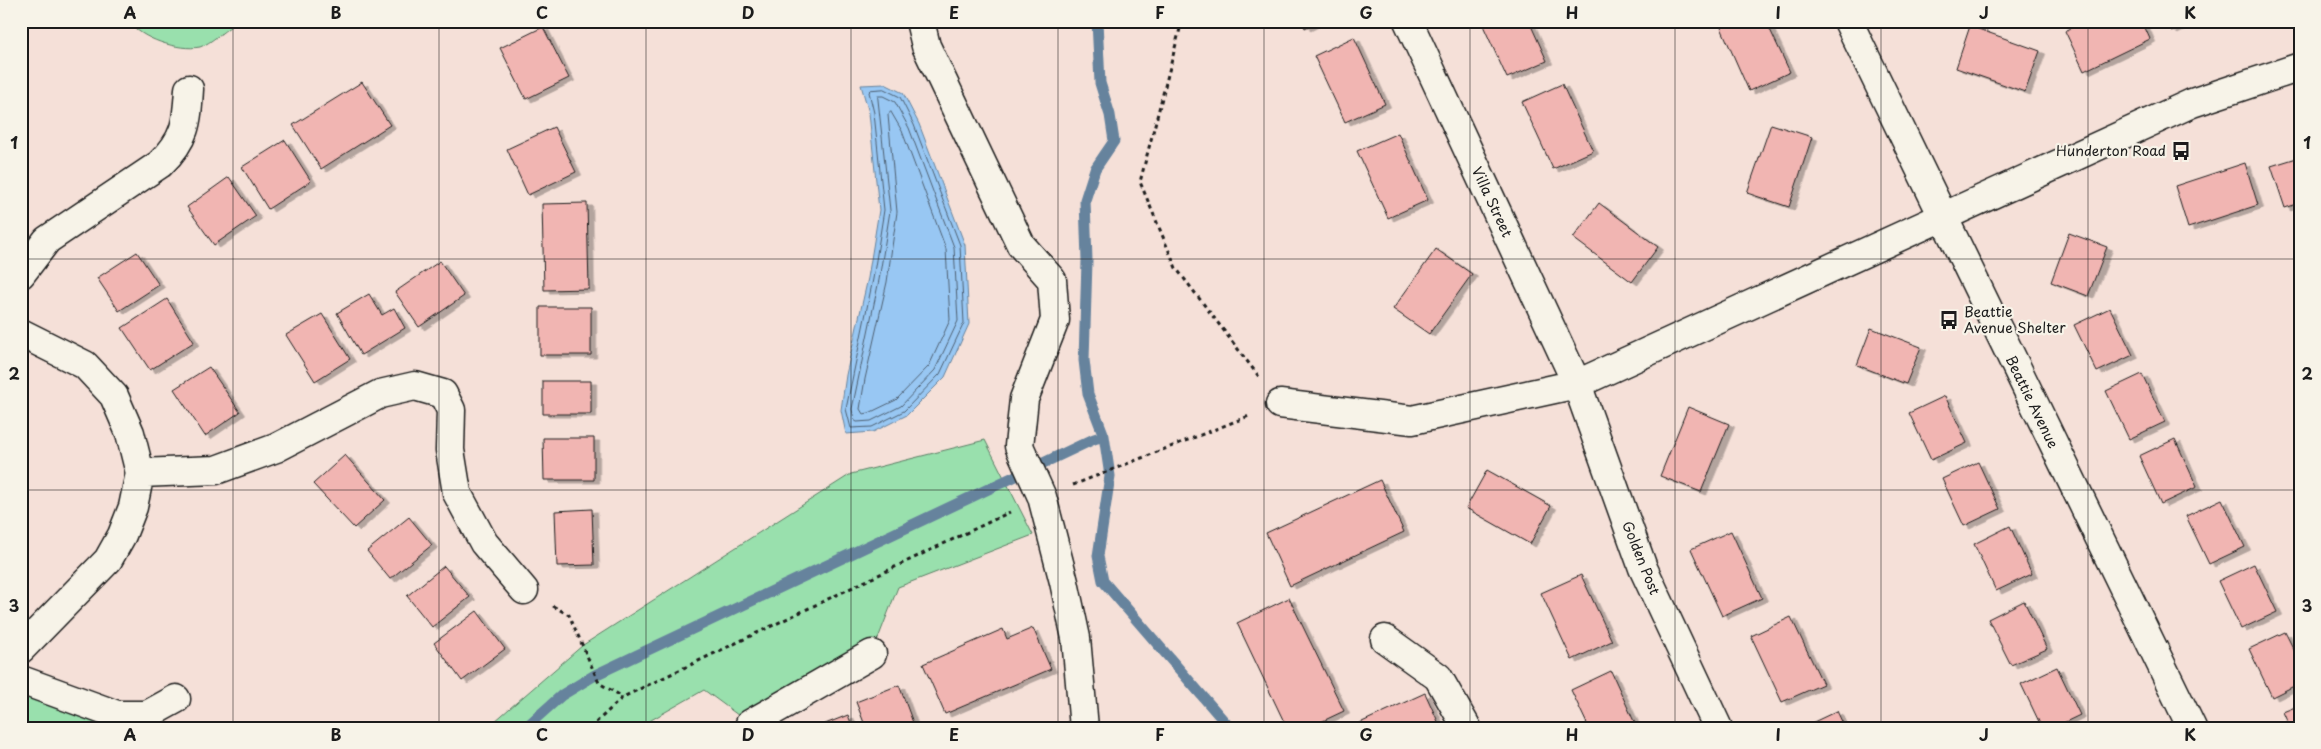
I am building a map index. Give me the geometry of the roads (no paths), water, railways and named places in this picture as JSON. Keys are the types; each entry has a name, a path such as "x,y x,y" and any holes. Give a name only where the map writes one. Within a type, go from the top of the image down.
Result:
{"street":[{"path":"920,21 926,46 1021,245 1052,280 1055,320 1024,399 1019,446 1041,495 1064,582 1076,638 1084,728"},
{"name":"Villa Street","path":"1408,21 1577,384"},
{"name":"Beattie Avenue","path":"1848,21 2192,728"},
{"path":"1280,404 1412,420 1577,384 2192,103 2300,67"},
{"path":"21,274 47,240 160,164 175,150 187,123 189,89"},
{"path":"21,333 85,365 114,396 130,433 140,472 133,508 122,535 108,560 21,649"},
{"name":"Golden Post","path":"1577,384 1643,568 1718,728"},
{"path":"140,472 216,470 276,448 380,394 415,386 443,394 451,410 450,450 457,494 484,543 524,590"},
{"path":"1385,640 1438,677 1467,728"},
{"path":"750,728 750,724 872,654"},
{"path":"21,680 117,715 147,715 176,699"}],"water":[{"path":"885,84 903,93 919,124 965,245 969,324 945,377 907,415 873,432 846,434 841,410 846,375 868,278 879,210 869,113 861,85"}],"waterway":[{"path":"1097,21 1100,83 1110,115 1114,141 1095,169 1085,200 1087,261 1084,360 1088,394 1104,436 1110,476 1098,556 1103,581 1230,728"},
{"path":"525,728 562,695 595,675 1094,439 1104,436"}],"place":[{"name":"Hunderton Road","path":"2181,151"},
{"name":"Beattie Avenue Shelter","path":"1949,320"}]}
